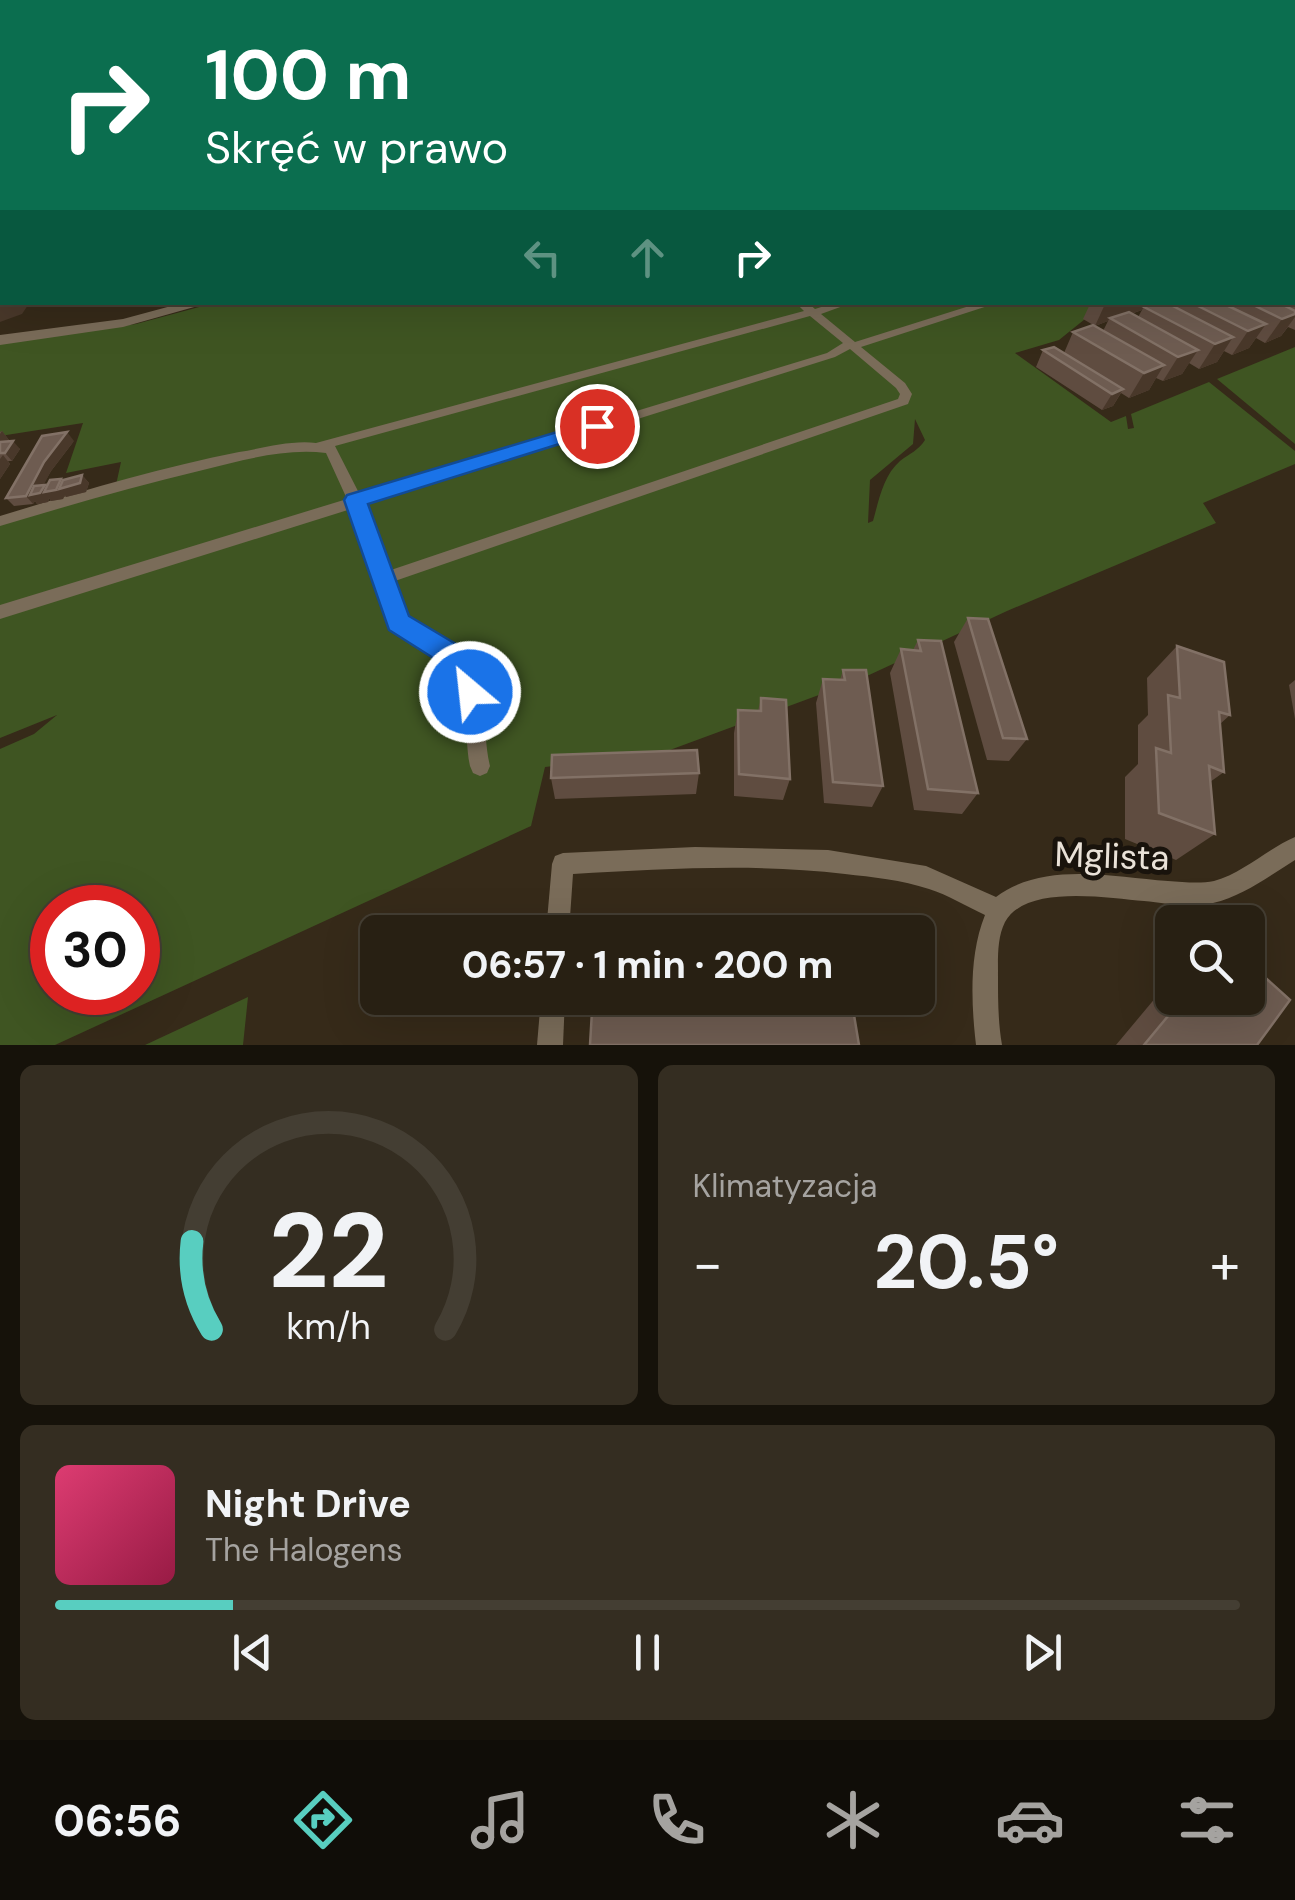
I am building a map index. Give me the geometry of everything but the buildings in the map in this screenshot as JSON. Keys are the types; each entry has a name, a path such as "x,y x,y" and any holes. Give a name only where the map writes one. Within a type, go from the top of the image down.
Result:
{"street":[{"path":"0,340 112,325 192,305"},
{"path":"0,612 985,305"},
{"path":"0,521 262,452 321,445 809,309 904,390 904,401 382,579"},
{"path":"321,445 336,454 398,623 451,652 465,667 474,749 480,766"},
{"name":"Mglista","path":"999,910 1023,891 1046,887 1210,893 1235,884 1295,848"},
{"path":"559,915 563,864 741,857 832,862 919,874 999,910 990,931 986,960 989,1045"},
{"path":"550,1045 552,1015"}],"green space":[{"path":"207,305 1122,305 1090,315 1059,340 1015,353 1111,422 1126,416 1128,429 1134,428 1131,414 1209,382 1295,451 1295,464 1203,503 1216,523 1007,611 854,682 659,754 545,767 531,826 160,997 160,885 30,885 30,1015 120,1015 55,1045 0,1045 0,749 34,734 57,715 0,738 0,518 116,485 121,462 66,473 83,423 0,436 0,343 136,324","holes":["915,419 925,440 889,474 873,521 868,523 870,480 913,444"]},
{"path":"1295,347 1295,444 1217,379"},
{"path":"248,997 243,1045 145,1045"}],"route":[{"path":"470,692 461,661 398,623 355,500 597,426"}]}
